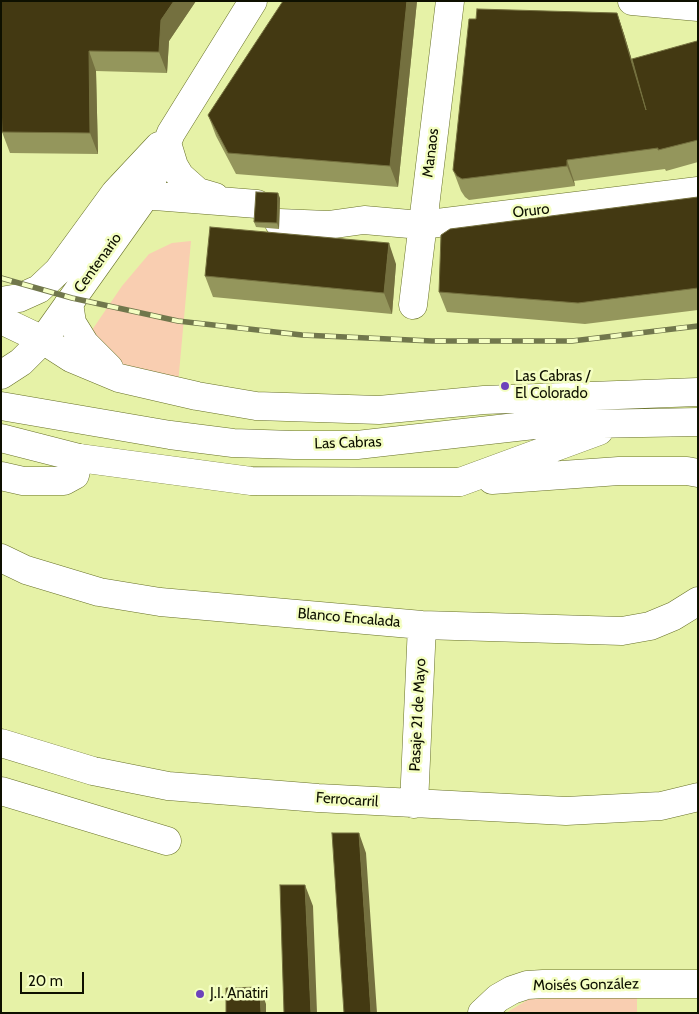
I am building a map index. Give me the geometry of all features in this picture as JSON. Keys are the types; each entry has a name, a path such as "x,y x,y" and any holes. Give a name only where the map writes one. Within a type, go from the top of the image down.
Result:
{"street":[{"name":"Centenario","path":"1,375 21,362 43,340 140,204 169,138 253,1"},
{"name":"Manaos","path":"413,305 450,1"},
{"path":"632,1 698,7"},
{"name":"Centenario","path":"1,301 19,298 39,289 58,271 115,194 169,138"},
{"path":"169,138 174,166 180,176 198,192 230,202"},
{"name":"Oruro","path":"140,204 230,202 268,213 328,225 364,220 422,225 698,191"},
{"name":"Oruro","path":"115,194 140,204 268,213"},
{"path":"69,303 72,323 85,344 119,378"},
{"path":"1,320 43,340 71,358 119,378 197,396 256,406 379,410 484,400 698,392"},
{"name":"Las Cabras","path":"1,406 170,435 233,443 285,445 357,446 534,425 698,422"},
{"path":"460,482 620,424"},
{"path":"1,438 79,458 251,481 460,482 619,471 687,471 698,473"},
{"path":"1,476 23,481 64,481 74,475 79,458"},
{"name":"Blanco Encalada","path":"1,558 26,570 99,592 160,602 422,625 622,631 650,626 674,616 698,601"},
{"name":"Pasaje 21 de Mayo","path":"414,804 422,625"},
{"name":"Ferrocarril","path":"1,743 93,770 168,786 414,804 566,811 661,806 698,797"},
{"path":"1,791 167,841"},
{"name":"Moisés González","path":"482,1013 498,998 512,990 527,985 698,984"}],"shaded area":[{"path":"191,241 177,395 98,361 92,330 122,286 149,254 172,243"},
{"path":"637,996 637,1013 506,1013 529,999"}],"building":[{"path":"1,1 174,1 161,20 159,52 89,51 90,133 2,132"},
{"path":"283,1 407,1 390,166 228,153 208,115"},
{"path":"477,9 617,13 646,110 632,59 697,41 698,140 658,150 658,148 567,160 567,166 462,179 453,170 469,19 476,19"},
{"path":"256,192 278,193 277,223 254,222"},
{"path":"698,197 698,288 578,303 439,292 441,235 450,229"},
{"path":"210,227 389,243 384,293 205,276"},
{"path":"332,833 359,833 371,1013 344,1013"},
{"path":"280,885 305,885 311,1013 284,1013"},
{"path":"260,987 261,1013 226,1013 226,988"}],"railway":[{"path":"1,278 72,298 178,321 302,335 432,341 572,341 698,326"}],"place":[{"name":"Las Cabras / El Colorado","path":"505,386"},
{"name":"J.I. Anatiri","path":"200,994"}]}
